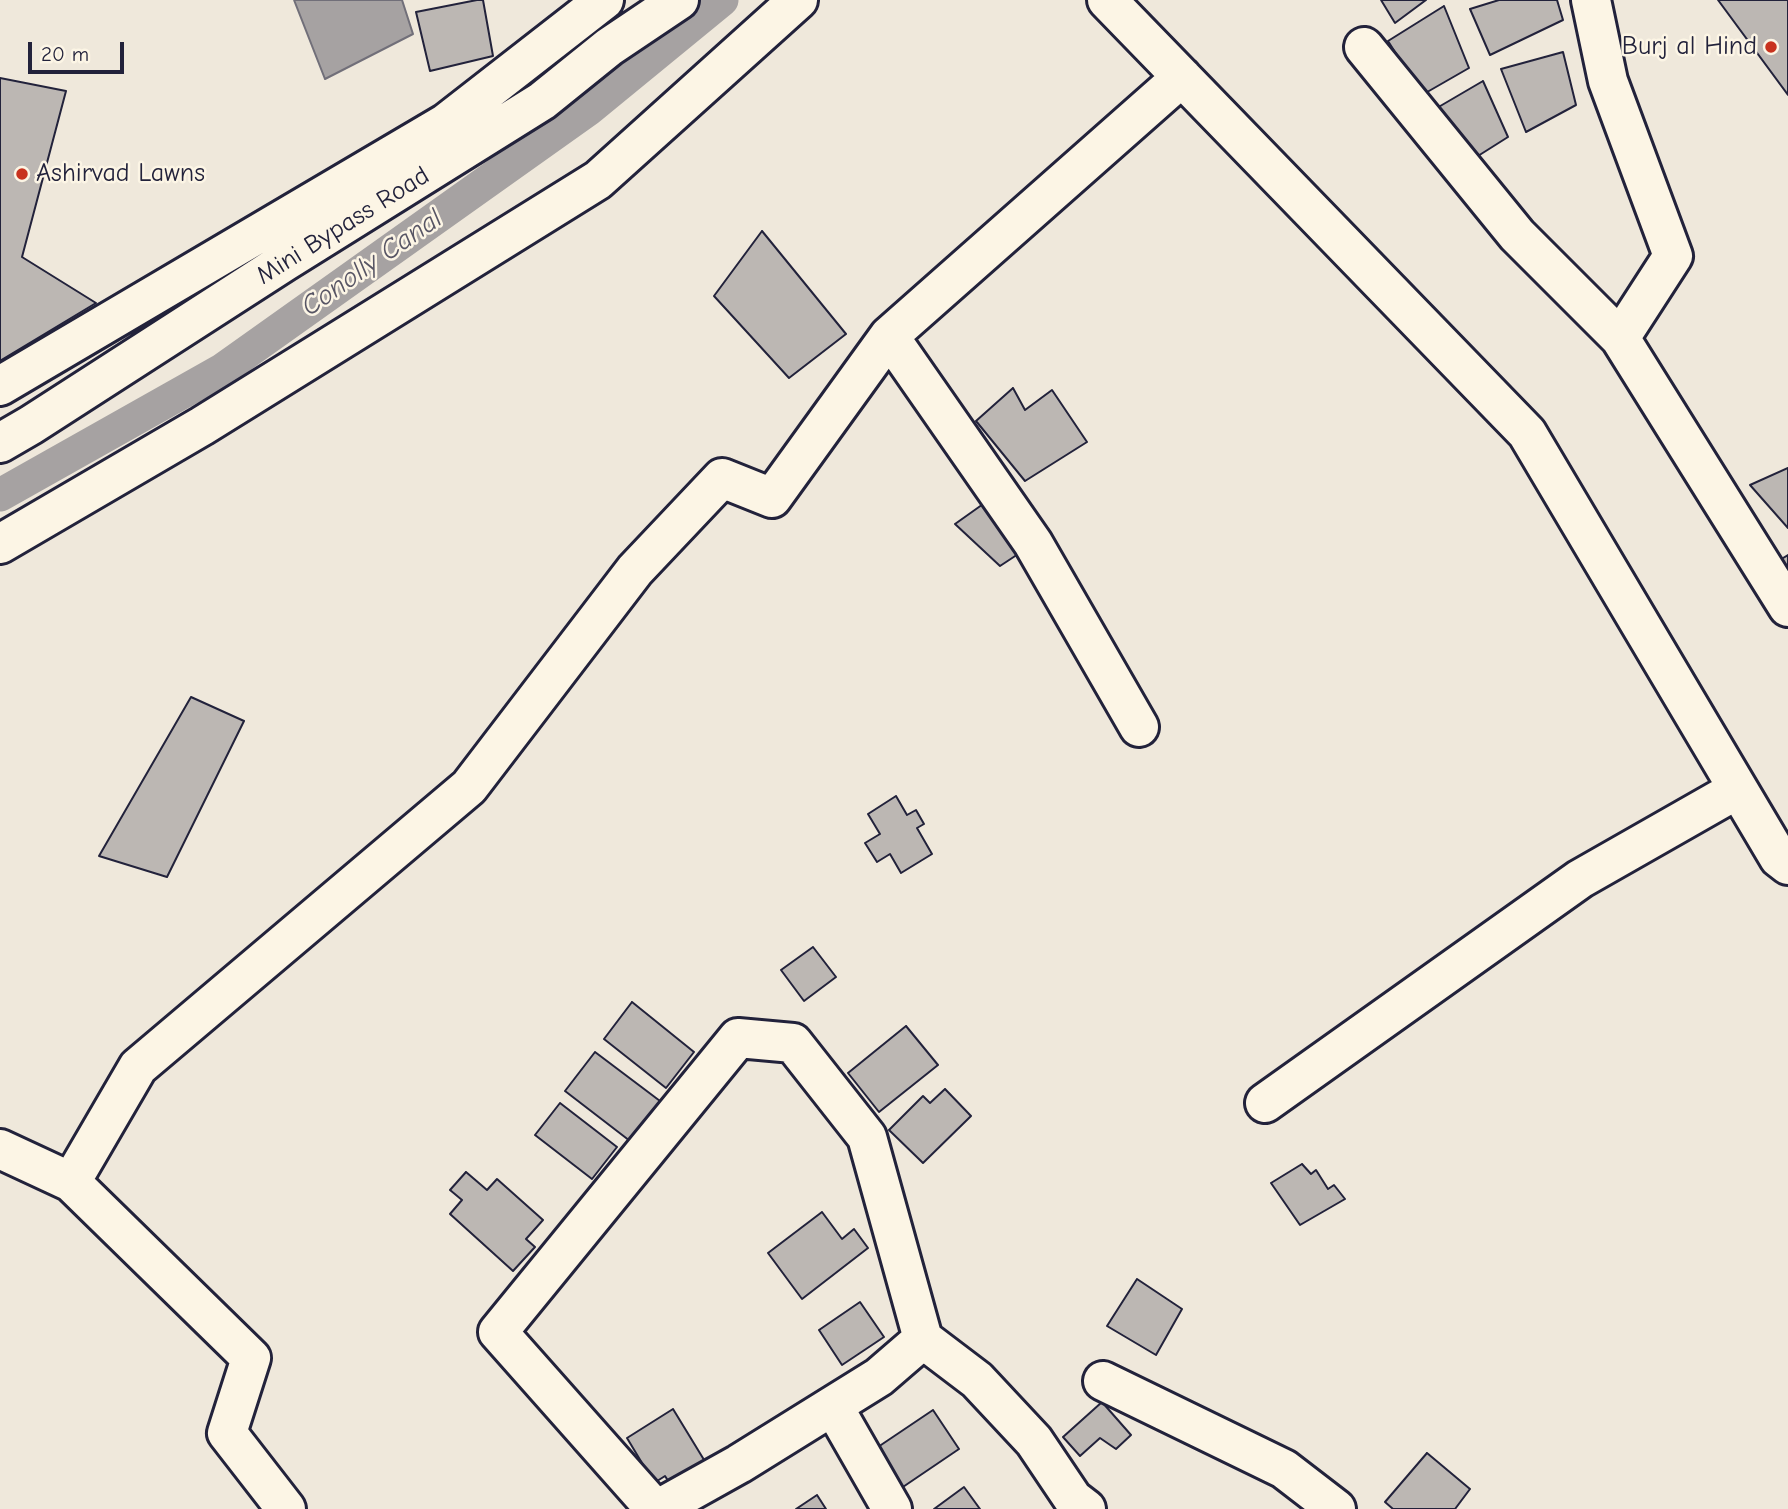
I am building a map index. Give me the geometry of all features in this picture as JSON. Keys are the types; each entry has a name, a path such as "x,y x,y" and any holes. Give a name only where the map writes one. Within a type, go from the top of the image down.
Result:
{"street":[{"name":"Mini Bypass Road","path":"0,386 446,122 604,0"},
{"name":"Mini Bypass Road","path":"0,443 542,101 609,47 679,0"},
{"path":"0,544 202,426 598,180 799,0"},
{"path":"1107,0 1527,433 1779,858 1788,865"},
{"path":"1591,0 1608,81 1673,256 1620,338"},
{"path":"1364,47 1517,235 1620,338 1788,607"},
{"path":"71,1182 138,1067 469,787 635,570 722,478 772,498 889,336 1182,77"},
{"path":"889,336 1033,543 1139,727"},
{"path":"1265,1103 1580,879 1738,789"},
{"path":"655,1509 498,1332 738,1038 793,1043 867,1138 923,1339 977,1380 1034,1441 1073,1499 1086,1509"},
{"path":"0,1149 71,1182 251,1358 227,1433 286,1509"},
{"path":"664,1509 669,1503 879,1377 923,1339"},
{"path":"1103,1381 1284,1469 1336,1509"},
{"path":"833,1406 892,1509"}],"shaded area":[{"path":"294,0 402,0 413,34 325,79"}],"building":[{"path":"483,0 493,56 430,71 416,12"},
{"path":"1381,0 1426,0 1395,23"},
{"path":"1499,0 1557,0 1563,20 1490,55 1470,9"},
{"name":"Burj al Hind","path":"1718,0 1788,0 1788,95"},
{"path":"1444,6 1469,68 1422,95 1388,41"},
{"path":"1563,52 1576,105 1526,132 1501,69"},
{"name":"Ashirvad Lawns","path":"0,78 66,91 22,257 96,303 0,361"},
{"path":"1483,81 1508,137 1470,161 1430,112"},
{"path":"762,231 846,334 789,378 714,296"},
{"path":"1013,388 1025,410 1052,390 1087,442 1025,481 976,421"},
{"path":"1788,468 1788,528 1750,485"},
{"path":"993,497 1044,537 1000,566 955,524"},
{"path":"1788,555 1788,576 1778,561"},
{"path":"191,697 244,721 167,877 99,856"},
{"path":"896,796 907,815 916,810 924,824 917,828 932,854 901,873 890,854 877,862 865,843 880,834 868,814"},
{"path":"813,947 836,977 804,1001 781,970"},
{"path":"632,1002 694,1052 666,1088 604,1039"},
{"path":"906,1026 938,1065 879,1112 848,1073"},
{"path":"595,1052 660,1101 630,1141 565,1091"},
{"path":"945,1089 971,1116 923,1163 889,1130 923,1096 930,1103"},
{"path":"560,1103 617,1147 592,1179 535,1135"},
{"path":"1302,1164 1311,1174 1316,1170 1328,1189 1334,1185 1345,1199 1300,1225 1271,1183"},
{"path":"466,1172 487,1190 497,1179 543,1220 526,1239 535,1247 513,1271 450,1214 462,1200 450,1190"},
{"path":"822,1212 842,1239 854,1229 868,1248 802,1299 768,1253"},
{"path":"1137,1279 1182,1309 1156,1355 1107,1326"},
{"path":"860,1302 884,1337 842,1365 819,1330"},
{"path":"1102,1402 1131,1435 1116,1449 1100,1438 1080,1456 1063,1437"},
{"path":"673,1409 709,1468 674,1490 665,1476 654,1483 627,1438"},
{"path":"933,1410 959,1449 897,1491 872,1451"},
{"path":"1427,1453 1470,1489 1455,1509 1393,1509 1385,1502"},
{"path":"964,1487 980,1509 934,1509"},
{"path":"817,1495 826,1509 796,1509"}],"waterway":[{"name":"Conolly Canal","path":"0,495 222,370 589,109 722,0"}],"place":[{"name":"Burj al Hind","path":"1771,47"},
{"name":"Ashirvad Lawns","path":"22,174"}]}
